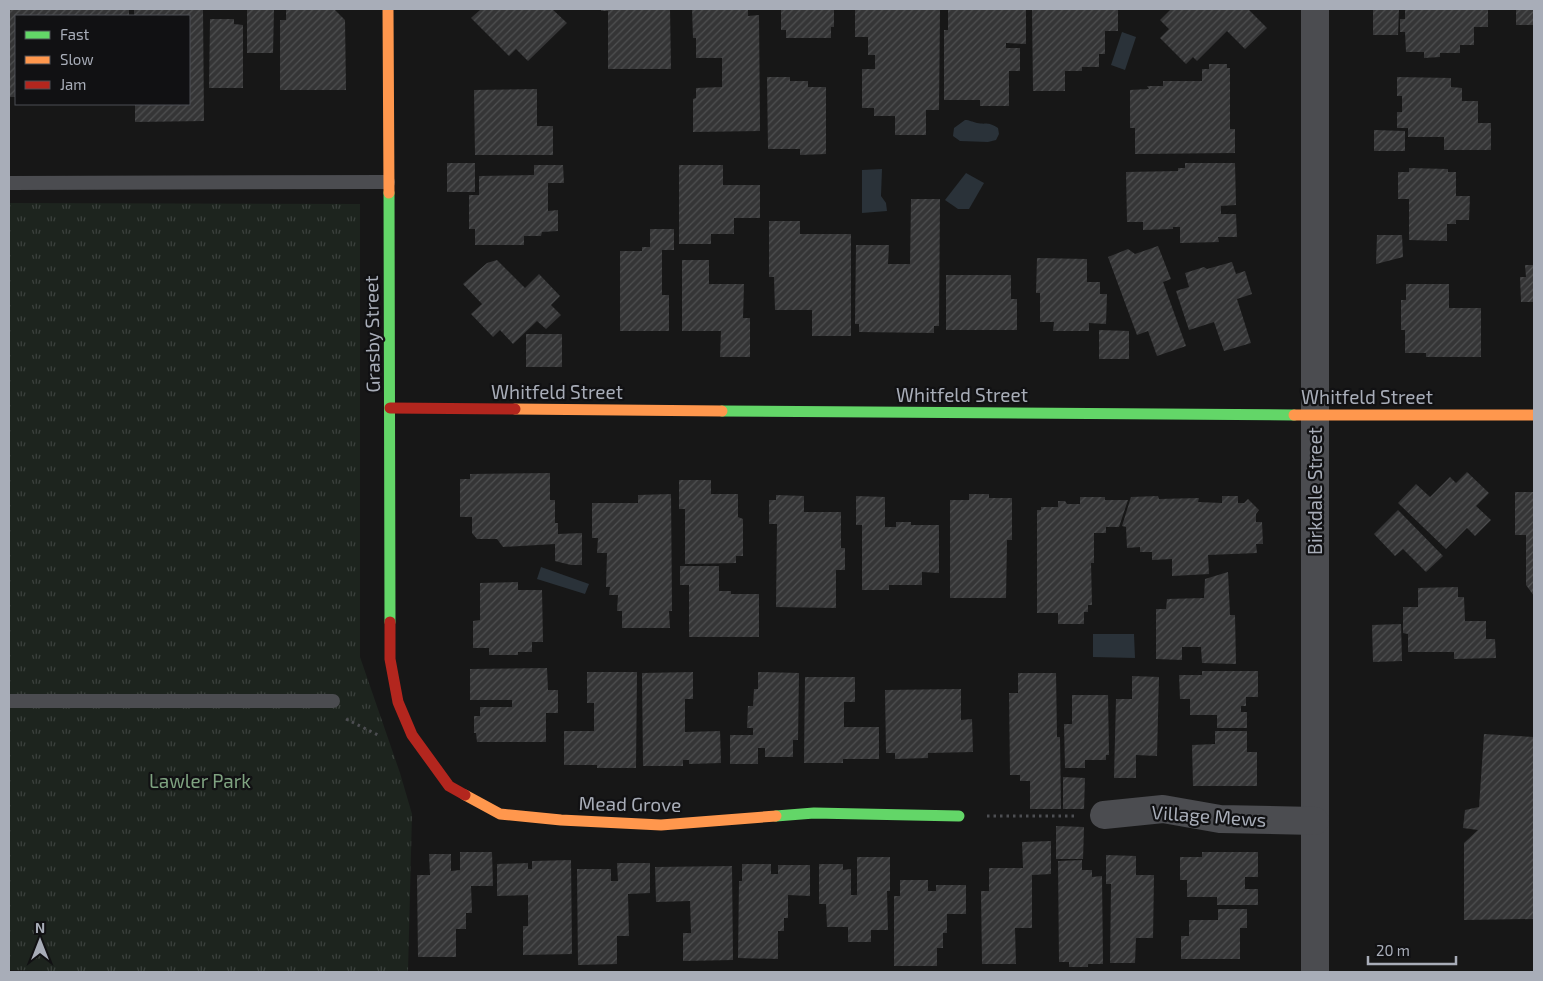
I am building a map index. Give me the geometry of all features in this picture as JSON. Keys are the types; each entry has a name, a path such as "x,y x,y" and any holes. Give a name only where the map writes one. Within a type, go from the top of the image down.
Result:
{"street":[{"name":"Grasby Street","path":"388,9 390,659"},
{"name":"Birkdale Street","path":"1315,9 1315,972"},
{"name":"Whitfeld Street","path":"390,408 1534,415"},
{"name":"Mead Grove","path":"390,659 398,702 412,735 449,786 500,814 561,820 661,824 814,813 959,816"},
{"name":"Village Mews","path":"1104,815 1163,809 1220,819 1315,821"}],"lane":[{"path":"9,183 388,182"},
{"path":"9,701 333,701"}],"path":[{"path":"333,701 340,716 387,740 412,735"},
{"path":"959,816 1104,815"}],"green space":[{"name":"Lawler Park","path":"9,203 360,204 360,657 412,814 408,972 98,972 9,970"}],"shaded area":[{"path":"1122,32 1136,37 1125,70 1111,65"},
{"path":"965,120 989,124 998,128 999,134 996,140 988,142 960,141 953,136 954,128"},
{"path":"882,169 881,196 886,203 887,211 862,213 862,170"},
{"path":"966,173 984,183 969,209 958,209 945,200"},
{"path":"541,567 589,584 585,594 537,579"},
{"path":"1093,634 1134,634 1135,658 1093,657"}],"building":[{"path":"9,9 129,9 129,15 15,15 15,97 9,97"},
{"path":"134,9 203,9 204,121 135,122 135,105 190,105 190,15 134,15"},
{"path":"247,9 274,9 273,53 247,53"},
{"path":"286,9 334,9 345,20 346,90 280,90 280,20 286,20"},
{"path":"479,9 552,9 567,23 528,61 516,49 509,56 471,18"},
{"path":"601,9 670,9 671,69 608,69 608,11 601,11"},
{"path":"692,9 748,9 748,16 759,15 760,131 693,132 693,99 696,98 696,88 722,87 722,58 696,58 696,38 693,38"},
{"path":"781,9 834,9 834,27 831,27 831,38 786,38 786,30 781,30"},
{"path":"855,9 940,9 939,110 926,110 926,135 895,135 895,116 874,116 874,108 862,108 862,69 875,69 875,55 868,55 868,37 855,37"},
{"path":"948,9 1026,9 1026,44 1006,43 1006,48 1020,48 1020,71 1009,71 1009,106 980,106 980,100 944,100 944,30 948,30"},
{"path":"1032,9 1118,9 1118,31 1105,31 1105,54 1099,54 1099,67 1082,67 1082,71 1065,71 1065,91 1033,91"},
{"path":"1171,9 1248,9 1267,28 1245,49 1227,31 1197,61 1193,57 1186,64 1160,38 1169,29 1160,20"},
{"path":"1373,9 1399,9 1398,35 1373,35"},
{"path":"1405,9 1488,9 1488,27 1474,27 1474,45 1460,45 1460,53 1440,53 1440,57 1424,58 1424,52 1406,52 1405,32 1400,32 1400,19 1405,19"},
{"path":"1516,9 1534,9 1534,25 1516,25"},
{"path":"210,19 234,19 234,24 243,25 243,88 209,88"},
{"path":"1209,64 1227,64 1227,68 1230,68 1230,129 1235,129 1235,153 1135,154 1135,128 1130,128 1130,90 1149,89 1147,86 1163,86 1163,81 1202,81 1202,69 1209,69"},
{"path":"767,77 790,77 790,81 808,81 808,87 826,87 826,154 800,155 800,149 768,149"},
{"path":"1397,77 1451,78 1451,87 1462,88 1462,101 1478,101 1478,123 1491,123 1491,150 1444,150 1444,137 1408,137 1408,128 1397,128 1397,112 1402,112 1402,96 1397,96"},
{"path":"537,89 537,126 553,126 553,155 475,155 474,90"},
{"path":"1374,130 1405,131 1405,151 1374,151"},
{"path":"447,163 475,163 475,192 447,192"},
{"path":"1185,163 1235,163 1236,205 1221,206 1221,214 1236,214 1237,237 1218,237 1219,242 1180,243 1180,227 1143,230 1143,222 1127,222 1126,172 1178,171 1178,168 1185,168"},
{"path":"534,165 563,165 564,183 548,183 548,211 558,210 558,231 542,232 541,236 524,236 524,245 475,245 475,229 469,229 469,195 479,195 479,176 534,175"},
{"path":"679,165 723,165 723,185 760,185 760,218 734,218 734,234 711,234 711,244 679,244"},
{"path":"1409,168 1448,169 1448,172 1456,172 1456,196 1470,196 1469,220 1456,220 1456,224 1447,224 1447,241 1409,240 1409,199 1398,199 1398,172 1409,172"},
{"path":"911,199 940,199 939,326 934,326 934,333 859,332 859,324 855,324 856,245 889,245 888,264 910,264"},
{"path":"769,221 800,221 800,234 851,234 851,336 812,336 812,310 775,310 774,277 769,277"},
{"path":"650,229 674,229 674,250 662,250 662,295 669,295 669,331 620,331 620,251 642,251 642,247 650,247"},
{"path":"1377,235 1402,235 1403,257 1376,264"},
{"path":"1158,246 1171,279 1163,282 1186,346 1157,356 1148,331 1137,335 1108,257 1128,249 1135,254"},
{"path":"1037,258 1087,259 1087,282 1100,282 1100,294 1107,294 1106,324 1089,323 1089,331 1053,331 1054,322 1040,322 1040,293 1036,293"},
{"path":"497,260 525,288 539,274 560,296 551,305 561,315 546,329 537,321 513,344 500,330 493,337 471,314 482,304 463,284 487,263"},
{"path":"682,260 709,260 709,284 744,284 743,318 750,318 750,357 720,357 721,331 682,331"},
{"path":"1232,262 1236,274 1245,271 1252,294 1237,299 1251,343 1224,351 1214,322 1189,330 1176,291 1189,287 1185,273 1204,267 1207,269"},
{"path":"1525,265 1534,265 1534,302 1521,302 1520,277 1526,277"},
{"path":"946,275 1011,275 1011,299 1017,299 1017,330 946,330"},
{"path":"1406,284 1449,284 1449,308 1481,308 1481,357 1426,357 1426,353 1405,353 1405,330 1401,330 1401,300 1406,300"},
{"path":"1099,330 1129,331 1129,359 1099,359"},
{"path":"526,334 562,334 562,367 526,367"},
{"path":"1467,472 1489,493 1476,506 1491,520 1475,536 1467,528 1446,549 1398,503 1416,484 1430,497 1450,477 1456,483"},
{"path":"550,473 550,500 555,500 555,523 558,523 558,534 582,533 582,565 571,565 555,561 555,544 503,547 497,539 477,539 472,533 472,517 460,517 460,479 470,479 470,474"},
{"path":"679,480 711,480 711,494 738,494 738,517 743,519 743,556 736,556 736,563 685,564 685,509 679,509"},
{"path":"1515,492 1534,492 1534,596 1526,585 1526,535 1515,535"},
{"path":"671,494 672,611 669,611 670,628 622,628 622,611 617,611 618,595 609,595 610,587 606,587 607,553 597,553 598,538 592,538 592,503 638,503 638,495"},
{"path":"969,494 989,494 989,498 1012,498 1012,540 1007,540 1006,598 950,598 950,500 969,500"},
{"path":"776,495 804,496 804,512 841,512 841,548 845,548 845,570 836,570 836,608 776,607 777,524 769,524 769,500 776,500"},
{"path":"856,496 885,497 885,527 896,527 896,522 911,522 911,525 939,525 939,573 922,572 922,585 889,585 889,590 862,590 862,525 856,525"},
{"path":"1158,496 1159,499 1199,498 1198,502 1222,503 1222,496 1238,496 1238,503 1244,503 1248,499 1259,510 1256,514 1256,522 1262,522 1263,544 1256,544 1257,553 1208,555 1209,574 1172,576 1172,559 1152,560 1152,552 1140,552 1140,547 1127,548 1126,527 1122,526 1131,497"},
{"path":"1080,497 1105,497 1105,500 1128,500 1119,527 1106,527 1106,533 1094,533 1094,563 1091,563 1092,605 1088,605 1088,612 1084,612 1084,624 1058,624 1058,613 1037,613 1037,510 1041,510 1041,507 1058,507 1058,501 1065,501 1067,504 1080,504"},
{"path":"1398,510 1443,556 1426,572 1403,549 1395,556 1374,534"},
{"path":"680,566 719,566 719,591 731,591 731,594 759,594 759,637 689,637 689,585 680,585"},
{"path":"1228,572 1230,615 1235,615 1236,664 1202,663 1201,647 1182,647 1182,660 1156,659 1156,609 1166,609 1167,599 1204,598 1205,579"},
{"path":"518,582 518,590 542,590 543,642 532,642 532,652 518,652 518,655 489,655 489,648 473,648 473,621 480,620 480,583"},
{"path":"1458,587 1458,597 1464,597 1465,621 1486,621 1486,639 1495,639 1496,658 1454,659 1454,652 1408,652 1408,634 1403,633 1403,607 1418,607 1418,588"},
{"path":"1401,624 1402,661 1373,662 1372,625"},
{"path":"547,668 548,690 558,690 558,713 546,713 546,742 477,742 476,733 474,733 474,716 480,716 480,707 512,707 512,700 470,700 470,669"},
{"path":"1202,671 1258,671 1258,697 1246,697 1246,706 1241,706 1241,712 1247,712 1247,728 1217,728 1217,715 1190,715 1190,699 1180,699 1179,675 1202,675"},
{"path":"587,672 637,672 636,768 597,768 597,765 564,765 564,731 594,731 594,703 587,703"},
{"path":"693,672 693,699 685,699 685,732 720,731 721,763 689,764 689,760 683,760 683,766 643,766 642,673"},
{"path":"758,672 799,673 798,740 793,740 793,757 765,757 765,748 758,748 758,764 730,764 730,735 753,735 753,728 747,728 748,706 753,706 754,689 758,689"},
{"path":"1018,673 1056,673 1057,737 1060,737 1061,809 1030,809 1030,781 1020,781 1020,775 1010,775 1009,693 1018,693"},
{"path":"1132,676 1159,677 1157,756 1136,755 1136,778 1114,778 1116,699 1132,699"},
{"path":"805,677 855,677 855,702 844,702 844,727 879,727 879,759 843,759 843,763 804,763"},
{"path":"961,689 961,720 972,719 973,752 928,753 928,758 895,759 895,753 886,753 885,690"},
{"path":"1072,695 1108,695 1109,755 1106,755 1106,760 1085,760 1085,768 1065,768 1064,724 1072,724"},
{"path":"1215,731 1247,731 1247,752 1257,752 1257,786 1193,786 1192,745 1215,744"},
{"path":"1484,734 1534,737 1534,919 1464,920 1464,843 1478,830 1463,828 1465,810 1479,807"},
{"path":"1063,777 1085,778 1084,809 1063,809"},
{"path":"1056,826 1084,827 1083,859 1056,859"},
{"path":"1051,841 1051,874 1032,875 1032,928 1015,928 1016,964 982,964 981,891 989,891 989,868 1023,868 1022,842"},
{"path":"460,852 492,852 493,886 471,886 472,913 466,913 466,929 456,929 456,957 418,957 417,875 430,875 429,854 451,854 451,871 460,870"},
{"path":"1202,852 1258,852 1258,877 1245,877 1245,889 1258,889 1258,905 1217,905 1217,897 1187,897 1187,880 1180,880 1180,857 1202,857"},
{"path":"1106,855 1136,856 1136,875 1154,875 1153,938 1136,938 1135,963 1110,963 1111,884 1106,884"},
{"path":"857,857 890,857 890,891 887,891 888,930 871,930 871,942 848,942 848,927 827,927 826,904 819,904 819,864 843,864 843,870 851,869 851,895 857,895"},
{"path":"571,860 572,954 523,955 523,926 528,926 528,895 497,896 497,864 528,863 528,869 532,869 532,861"},
{"path":"1082,860 1082,870 1092,870 1092,877 1102,876 1103,964 1088,964 1088,967 1069,967 1069,962 1059,962 1058,861"},
{"path":"617,863 650,863 650,893 628,894 629,936 617,936 617,964 578,965 577,869 611,869 611,881 618,881"},
{"path":"742,864 771,864 771,874 778,874 778,865 810,865 810,896 788,895 788,918 784,918 784,931 778,931 778,959 738,958 739,881 742,881"},
{"path":"732,866 733,960 683,961 683,933 691,933 690,901 656,902 655,867"},
{"path":"900,880 928,880 928,891 936,891 936,885 966,885 966,914 947,914 947,933 943,933 943,948 937,948 937,966 894,966 894,896 900,896"},
{"path":"1218,909 1247,909 1247,928 1240,928 1240,959 1181,959 1181,936 1189,936 1189,920 1218,920"}],"traffic: fast":[{"path":"389,193 390,622"},
{"path":"722,411 1294,415"},
{"path":"776,816 814,813 959,816"}],"traffic: slow":[{"path":"388,9 389,193"},
{"path":"515,409 722,411"},
{"path":"1294,415 1534,415"},
{"path":"465,795 500,814 561,820 661,825 776,816"}],"traffic: jam":[{"path":"390,408 515,409"},
{"path":"390,622 390,659 398,702 412,735 449,786 465,795"}]}
